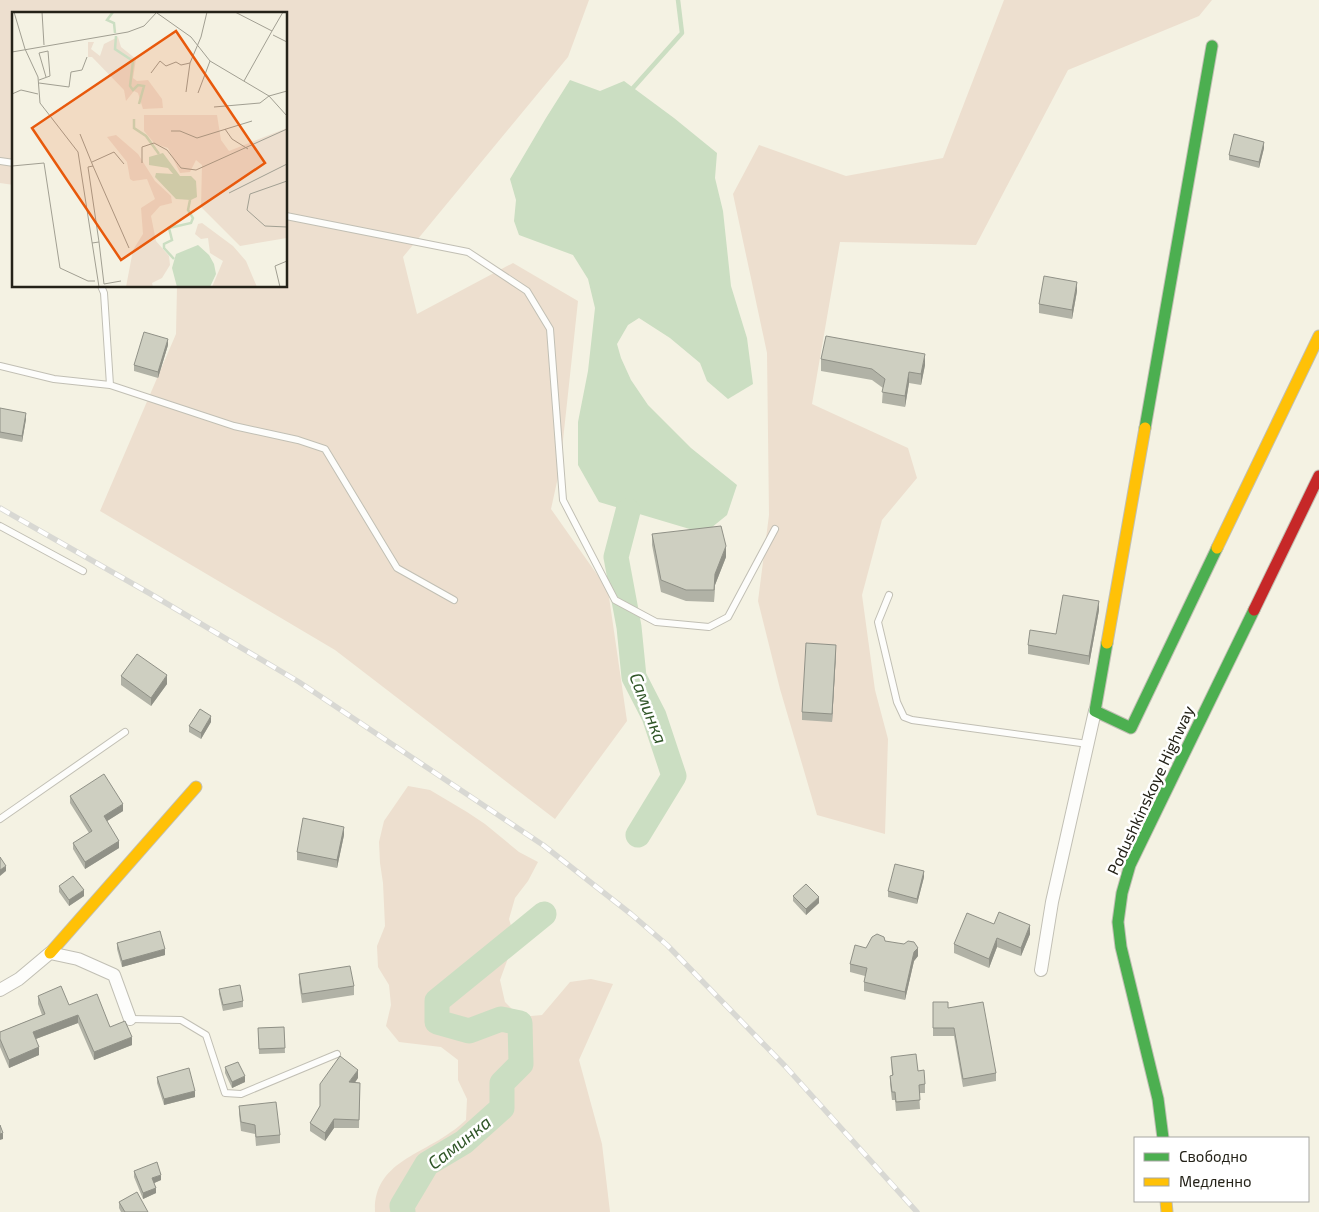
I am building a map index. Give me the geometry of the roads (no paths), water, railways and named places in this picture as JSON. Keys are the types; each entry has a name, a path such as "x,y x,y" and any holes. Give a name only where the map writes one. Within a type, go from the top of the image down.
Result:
{"street":[{"path":"1041,970 1052,902 1095,710 1212,46"},
{"path":"1095,710 1131,728 1319,336"},
{"name":"Podushkinskoye Highway","path":"1163,1137 1158,1099 1120,947 1118,922 1122,893 1130,865 1165,790 1319,476"},
{"path":"0,990 19,979 50,953 196,787"},
{"path":"50,953 78,959 114,975 130,1019"}],"lane":[{"path":"288,216 468,252 527,291 550,328 563,500 616,600 656,622 710,627 728,617 775,529"},
{"path":"102,288 104,293 110,385"},
{"path":"0,366 54,379 110,385 234,426 298,440 325,449 397,568 454,600"},
{"path":"0,526 83,571"},
{"path":"889,595 878,622 897,702 904,717 912,720 1088,744"},
{"path":"0,819 125,732"},
{"path":"130,1019 181,1020 206,1035 225,1093 241,1094 337,1054"}],"waterway":[{"path":"633,88 682,33 678,0"},
{"name":"Саминка","path":"628,511 616,557 629,627 634,677 654,716 674,776 638,835"},
{"name":"Саминка","path":"403,1212 402,1206 427,1164 464,1142 502,1108 502,1083 521,1064 520,1023 501,1019 469,1031 437,1022 437,1001 544,914"}],"railway":[{"path":"0,508 299,682 543,845 631,914 667,945 785,1066 917,1212"}]}
